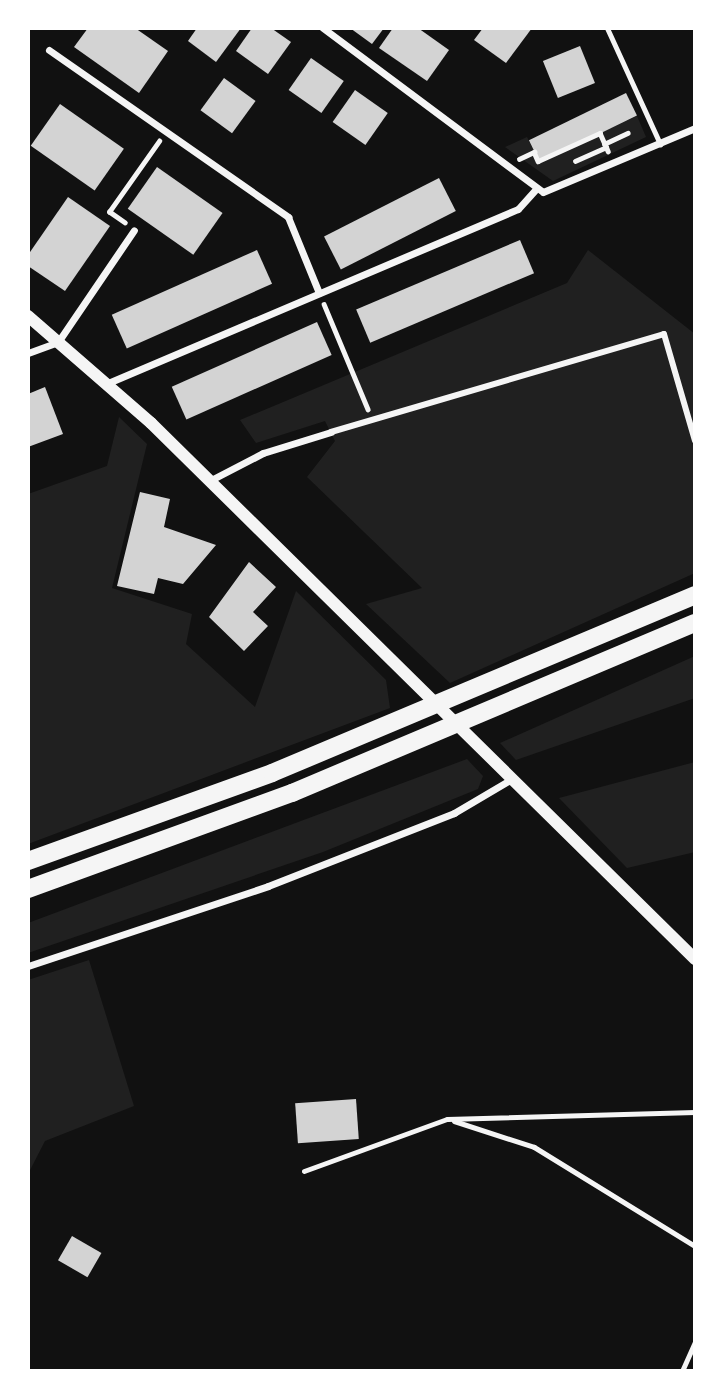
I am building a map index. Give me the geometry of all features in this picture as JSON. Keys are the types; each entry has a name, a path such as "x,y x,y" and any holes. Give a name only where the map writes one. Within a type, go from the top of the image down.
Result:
{"highway":[{"path":"28,861 407,719 695,595"},
{"path":"28,889 426,739 695,623"}],"street":[{"path":"323,28 535,190 553,192 695,128"},
{"path":"49,50 288,217 320,293"},
{"path":"108,383 518,209 535,190"},
{"path":"28,353 58,342 134,230"},
{"path":"28,316 108,383 695,959"},
{"path":"209,481 263,453 664,334 695,441"},
{"path":"28,966 268,886 454,813 510,780"}],"lane":[{"path":"607,28 660,144"},
{"path":"304,1171 447,1119 695,1112"},
{"path":"447,1119 534,1147 695,1246"},
{"path":"682,1371 695,1342"}],"path":[{"path":"134,230 108,212 165,132"},
{"path":"505,167 534,152 538,161 600,133 614,164"},
{"path":"565,165 628,133"},
{"path":"320,293 373,420"}],"shaded area":[{"path":"637,116 646,137 553,181 505,147 527,137 539,161"},
{"path":"588,250 695,334 695,573 450,683 366,604 422,588 307,477 335,441 325,421 256,443 240,420 567,283"},
{"path":"119,417 147,444 112,588 192,614 186,644 255,707 296,591 386,680 390,708 28,844 28,494 107,466"},
{"path":"695,656 695,698 516,760 500,743"},
{"path":"467,759 483,776 478,789 323,852 28,953 28,923"},
{"path":"695,762 695,852 627,868 559,798"},
{"path":"89,960 134,1106 45,1141 28,1174 28,980"}],"building":[{"path":"88,28 135,28 168,51 139,93 74,47"},
{"path":"197,28 241,28 216,62 188,41"},
{"path":"252,28 271,28 291,42 268,74 236,51"},
{"path":"350,28 384,28 372,44"},
{"path":"393,28 418,28 449,50 427,81 379,48"},
{"path":"483,28 532,28 506,63 474,40"},
{"path":"580,46 595,83 558,98 543,61"},
{"path":"311,58 344,81 321,113 289,90"},
{"path":"224,78 256,101 232,133 200,110"},
{"path":"355,90 388,113 365,145 333,122"},
{"path":"626,93 637,115 540,163 529,140"},
{"path":"60,104 124,149 95,191 31,146"},
{"path":"157,167 223,213 193,255 128,209"},
{"path":"439,178 456,211 341,270 324,237"},
{"path":"68,197 110,226 65,291 28,266 28,255"},
{"path":"520,240 534,273 370,343 356,310"},
{"path":"257,250 272,284 127,348 112,315"},
{"path":"317,322 332,355 186,420 172,387"},
{"path":"45,387 63,434 28,447 28,394"},
{"path":"140,492 170,499 164,527 216,545 183,584 158,578 154,594 117,586"},
{"path":"249,562 276,587 253,612 268,626 244,651 209,617"},
{"path":"356,1099 359,1139 298,1143 295,1103"},
{"path":"72,1236 101,1253 87,1277 58,1260"}]}
